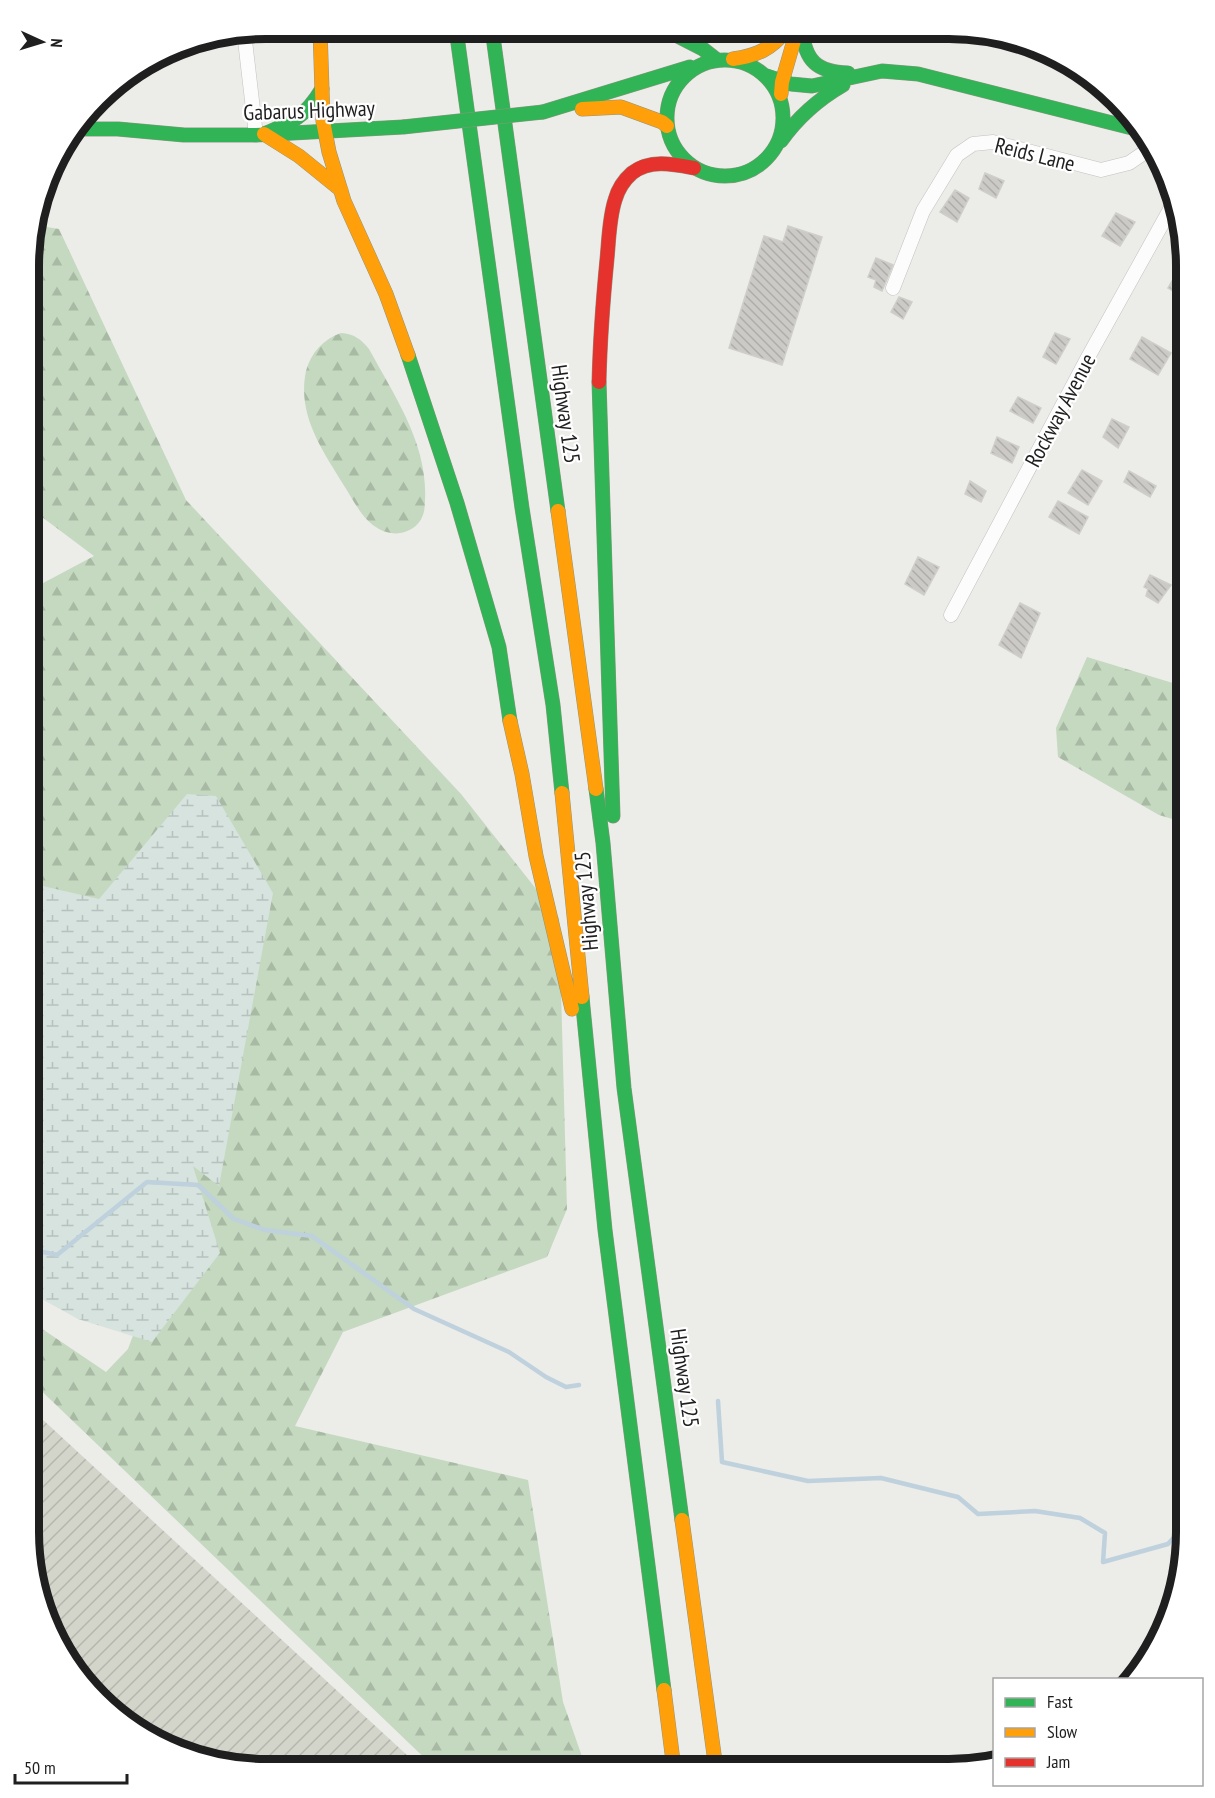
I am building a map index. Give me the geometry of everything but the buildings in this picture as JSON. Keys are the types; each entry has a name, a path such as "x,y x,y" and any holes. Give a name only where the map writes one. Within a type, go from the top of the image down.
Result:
{"main road":[{"path":"320,39 324,131 341,190 386,294 410,360 488,603 499,647 513,740 518,753 545,899 592,1090"},
{"name":"Highway 125","path":"457,39 522,508 553,705 605,1230 673,1759"},
{"name":"Highway 125","path":"493,39 603,843 624,1089 715,1759"},
{"path":"684,39 704,49 717,61"},
{"name":"Gabarus Highway","path":"543,112 717,61 754,56 775,44 779,39"},
{"path":"774,150 782,131 782,82 796,39"},
{"path":"802,39 808,54 820,68 828,72 837,74 893,71 918,74 1128,127"},
{"path":"717,61 747,64 764,75 782,82 812,86 869,73 834,90 807,109 760,165 742,174 722,177 703,172 686,162 673,146 667,126 668,106 675,87 689,72 717,61"},
{"path":"764,75 771,82 781,100"},
{"path":"260,134 298,119 311,107 322,89"},
{"name":"Gabarus Highway","path":"85,129 118,129 184,135 260,134 403,128 543,112 621,107 667,126"},
{"path":"260,134 299,156 341,190"},
{"path":"624,1089 600,442 599,357 605,278 612,212 624,180 647,165 672,164 694,168"}],"street":[{"path":"245,40 260,134"},
{"name":"Reids Lane","path":"893,288 923,211 957,155 967,147 980,142 993,141 1101,170 1129,163 1145,152"},
{"name":"Rockway Avenue","path":"951,615 1087,359 1169,213"}],"shaded area":[{"path":"39,1416 411,1759 252,1759 222,1755 166,1736 140,1721 116,1703 95,1682 69,1645 56,1619 43,1576 39,1546"}],"green space":[{"path":"42,226 59,229 186,500 461,794 559,918 567,1209 547,1257 343,1332 295,1426 528,1480 563,1702 583,1759 426,1759 39,1389 39,1327 106,1372 128,1349 179,1211 39,1006 39,585 94,556 39,515 39,252"},
{"path":"341,333 357,338 369,349 399,403 415,440 425,479 425,508 419,522 405,532 383,531 363,515 319,444 308,416 304,387 308,364 319,347"},
{"path":"1087,657 1176,684 1176,820 1159,815 1058,757 1056,728"},
{"path":"187,794 216,796 273,893 219,1186 193,1166 220,1253 152,1342 78,1319 39,1298 39,885 99,899"}],"waterway":[{"path":"39,1251 57,1255 147,1182 198,1185 234,1219 265,1230 312,1236 414,1309 509,1352 546,1377 566,1387 579,1385"},
{"path":"718,1401 722,1462 808,1481 881,1478 958,1497 978,1514 1035,1511 1080,1518 1105,1533 1103,1562 1168,1544 1176,1535"}],"traffic: fast":[{"path":"457,39 522,508 553,705 562,793"},
{"path":"493,39 558,511"},
{"path":"684,39 703,49 717,60"},
{"path":"804,39 806,50 814,63 828,70 848,73"},
{"path":"725,60 747,64 766,77 779,96 783,118 779,140 766,159 747,172 725,176 703,172 684,159 671,140 667,118 671,96 684,77 703,64 725,60"},
{"path":"543,112 690,67"},
{"path":"764,75 791,84 812,86 882,71 918,74 1128,127"},
{"path":"781,141 809,110 843,85"},
{"path":"264,134 298,118 322,89"},
{"path":"403,127 543,112"},
{"path":"85,129 118,129 184,135 256,135 403,127"},
{"path":"408,355 457,503 499,647 510,721"},
{"path":"599,382 613,816"},
{"path":"596,789 603,843 624,1088 682,1520"},
{"path":"582,997 605,1230 664,1690"}],"traffic: slow":[{"path":"320,39 323,121 329,152 344,201 386,294 408,355"},
{"path":"733,59 763,51 778,39"},
{"path":"781,94 782,82 794,39"},
{"path":"582,109 621,107 667,126"},
{"path":"264,134 299,156 341,190"},
{"path":"558,511 596,789"},
{"path":"510,721 536,856 572,1009"},
{"path":"562,793 582,997"},
{"path":"682,1520 715,1759"},
{"path":"664,1690 673,1759"}],"traffic: jam":[{"path":"599,382 610,229 618,192 632,173 646,166 662,164 694,168"}]}
